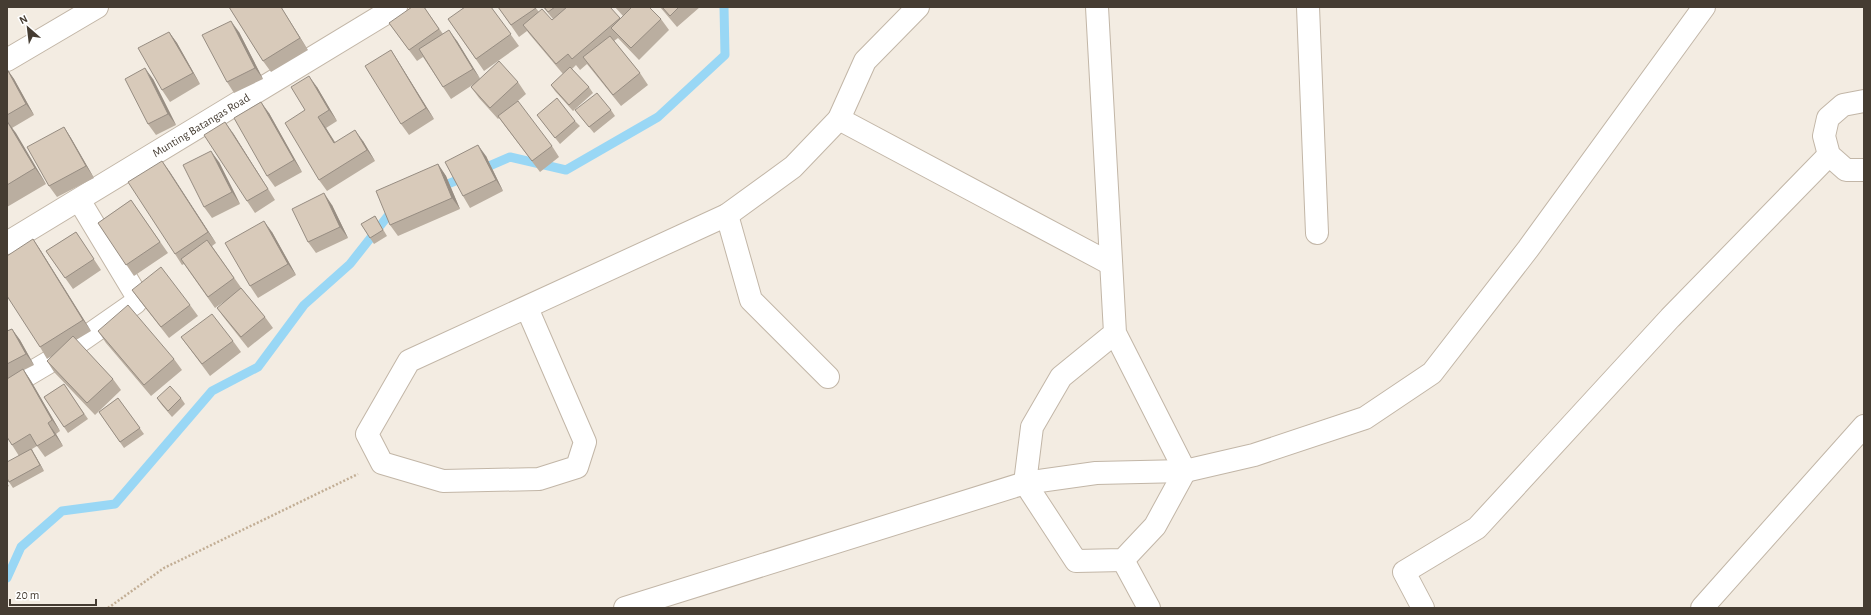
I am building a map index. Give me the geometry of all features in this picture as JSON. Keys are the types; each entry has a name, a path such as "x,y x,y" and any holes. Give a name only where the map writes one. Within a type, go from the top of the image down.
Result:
{"street":[{"path":"7,60 97,7"},
{"name":"Munting Batangas Road","path":"7,243 396,7"},
{"path":"528,308 585,442 577,467 539,479 443,481 382,463 367,434 409,361 727,216 793,167 838,119 865,61 918,7"},
{"path":"1097,7 1115,333 1185,471"},
{"path":"1308,7 1318,233"},
{"path":"625,608 1025,483 1096,473 1185,471 1254,455 1365,418 1432,373 1528,248 1704,7"},
{"path":"1864,101 1843,105 1828,118 1824,136 1829,155 1846,170 1864,170"},
{"path":"838,119 1111,264"},
{"path":"1423,608 1404,572 1477,528 1670,318 1829,155"},
{"path":"7,387 56,358 135,303 138,298 79,200"},
{"path":"727,216 751,300 828,376"},
{"path":"1115,333 1061,377 1032,427 1025,483 1076,561 1123,560 1155,526 1185,471"},
{"path":"1702,608 1864,426"},
{"path":"1123,560 1149,608"}],"path":[{"path":"108,608 164,568 382,463"}],"building":[{"path":"229,7 281,7 300,38 263,61"},
{"path":"412,7 424,7 439,29 409,50 389,23"},
{"path":"465,7 491,7 511,34 476,59 448,19"},
{"path":"498,7 535,7 536,8 511,25"},
{"path":"544,7 555,7 548,12"},
{"path":"567,7 610,7 620,18 572,59 568,54 556,64 523,25 542,9 552,20"},
{"path":"632,7 649,7 661,19 631,48 611,28"},
{"path":"662,7 679,7 670,16"},
{"path":"231,21 255,68 227,82 202,35"},
{"path":"449,30 473,69 443,87 419,49"},
{"path":"169,32 193,73 162,90 138,48"},
{"path":"610,36 640,73 613,95 583,57"},
{"path":"391,50 426,108 401,124 365,66"},
{"path":"499,61 518,82 490,108 471,87"},
{"path":"570,67 589,87 569,105 551,85"},
{"path":"145,68 168,114 148,124 125,79"},
{"path":"7,69 26,104 7,115"},
{"path":"309,76 329,110 318,117 334,143 355,130 367,150 319,180 285,123 305,110 291,87"},
{"path":"597,93 611,110 589,127 575,110"},
{"path":"557,98 575,121 555,138 537,115"},
{"path":"518,101 552,146 532,161 498,116"},
{"path":"261,102 294,160 267,176 234,118"},
{"path":"7,121 35,168 7,185"},
{"path":"225,122 268,189 247,201 204,135"},
{"path":"64,127 86,166 49,186 27,147"},
{"path":"478,145 496,180 463,196 445,162"},
{"path":"211,151 232,192 204,207 183,165"},
{"path":"162,161 208,232 175,254 128,182"},
{"path":"438,164 452,198 390,225 376,191"},
{"path":"324,193 340,227 308,242 292,209"},
{"path":"131,200 160,242 126,265 98,223"},
{"path":"375,216 383,230 370,238 361,224"},
{"path":"264,221 288,264 250,286 225,243"},
{"path":"76,232 94,259 65,278 46,251"},
{"path":"33,239 83,320 40,347 7,296 7,256"},
{"path":"207,240 234,278 208,297 181,259"},
{"path":"161,267 190,305 161,327 132,290"},
{"path":"241,288 265,317 241,337 217,308"},
{"path":"128,305 174,359 144,385 98,331"},
{"path":"212,314 233,341 202,364 181,337"},
{"path":"12,329 26,354 7,364 7,331"},
{"path":"73,336 113,379 87,403 47,361"},
{"path":"23,369 52,420 48,423 55,435 37,446 30,434 12,445 7,437 7,379"},
{"path":"64,384 84,414 64,427 44,397"},
{"path":"170,386 181,398 168,411 157,398"},
{"path":"118,398 140,428 120,442 99,412"},
{"path":"31,449 40,465 9,482 7,478 7,462"}],"waterway":[{"path":"480,170 510,157 566,170 658,117 725,55 724,7"},
{"path":"438,188 465,177"},
{"path":"7,578 21,547 62,511 115,504 212,391 258,367 304,305 350,264 391,212 396,209"}]}
